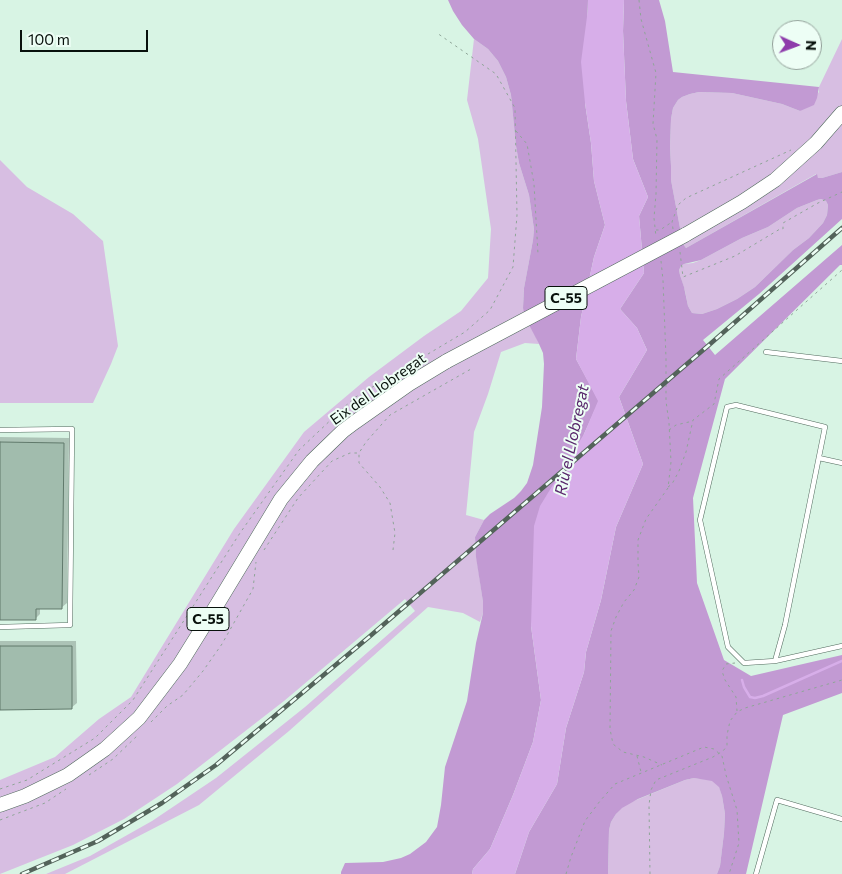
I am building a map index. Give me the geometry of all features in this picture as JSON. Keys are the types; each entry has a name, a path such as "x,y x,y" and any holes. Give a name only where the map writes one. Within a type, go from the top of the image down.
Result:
{"highway":[{"name":"Eix del Llobregat","path":"0,805 68,775 105,749 139,718 180,664 281,499 312,461 343,431 409,384 447,361 759,192 810,149 842,113"}],"lane":[{"path":"766,352 842,360"},
{"path":"775,661 785,625 825,426 736,405 727,406 700,520 728,647 744,663 775,661 842,646"},
{"path":"0,430 72,429 70,625 0,627"},
{"path":"819,458 842,463"},
{"path":"756,874 777,800 842,819"}],"path":[{"path":"639,0 656,73 653,124 657,139 654,218 657,238"},
{"path":"0,789 28,780 95,738 133,700 240,533 299,450 354,398 465,332 490,310 513,267 517,215 515,108 496,74 437,34"},
{"path":"515,131 526,144 534,184 538,254"},
{"path":"655,230 660,230 672,222 678,204 686,198 794,148 810,149"},
{"path":"672,222 679,237 683,277 735,256 783,229 783,223 842,192"},
{"path":"660,256 663,280 666,401 669,430 670,462 668,488"},
{"path":"669,430 676,425 694,420 714,404 719,379 842,270"},
{"path":"393,550 394,533 390,503 380,487 359,463 359,453 366,442 390,415 471,369"},
{"path":"662,764 622,752 613,744 610,729 611,631 616,617 624,602 634,590 639,577 638,540 646,519 672,484 679,471 694,420"},
{"path":"737,712 736,698 722,671 726,664 744,663"},
{"path":"650,874 649,805 651,790 656,780 723,752 727,746 730,722 737,712 842,680"},
{"path":"566,874 586,820 615,784 704,747 714,749 722,756 737,810 739,844 729,874"},
{"path":"637,756 641,773"}],"shaded area":[{"path":"448,0 588,0 585,103 594,181 605,225 594,257 581,317 576,359 599,401 584,434 531,626 541,700 533,742 490,849 473,869 472,874 341,874 345,863 383,862 410,854 426,842 437,827 445,767 467,701 476,643 483,613 475,537 484,520 514,498 527,483 533,465 542,407 543,353 525,317 523,308 524,288 534,229 529,195 516,146 511,95 506,77 498,61 462,25"},
{"path":"588,0 624,0 623,31 626,101 633,159 648,197 639,216 644,273 620,309 637,328 647,350 619,397 643,464 616,527 601,600 586,652 584,672 566,728 557,784 529,832 515,874 472,874 473,869 490,849 513,795 533,742 541,700 531,626 534,526 540,506 584,434 598,401 576,359 581,317 594,257 605,225 594,181 581,62"},
{"path":"624,0 659,0 665,21 673,72 819,87 814,105 800,111 782,104 732,93 699,92 678,100 673,108 671,119 671,180 683,244 686,248 817,174 818,178 822,178 842,172 842,219 759,294 703,340 715,355 842,245 842,265 725,379 693,498 697,583 724,660 751,676 842,655 842,693 783,715 746,874 717,874 720,866 724,833 725,814 722,796 719,787 712,781 694,778 638,799 622,808 616,814 609,830 608,874 515,874 529,832 557,784 566,728 584,672 586,652 601,600 616,527 643,464 619,397 647,350 637,328 620,309 644,273 639,216 648,197 633,159 626,101 623,31","holes":["821,199 826,201 828,205 827,215 823,223 755,287 717,309 702,314 692,313 688,306 680,275 679,270 681,266 701,260 742,238 768,227 797,208"]},
{"path":"474,39 488,49 498,61 506,77 511,95 516,146 529,195 534,229 524,288 523,308 539,344 525,343 501,352 474,432 466,515 484,520 475,537 483,602 483,613 480,622 463,613 428,607 289,731 199,805 65,874 46,874 90,856 152,821 216,778 305,707 415,611 405,599 284,701 177,784 124,819 73,845 0,874 0,780 55,757 99,719 131,697 234,529 304,432 369,377 461,311 488,278 491,229 478,139 467,100"},
{"path":"842,39 842,172 822,178 818,178 816,174 686,248 683,244 671,180 671,119 673,108 678,100 699,92 732,93 782,104 800,111 819,92 819,87"},
{"path":"0,160 27,187 73,214 103,241 118,346 93,403 0,403"},
{"path":"821,199 826,201 828,205 827,215 823,223 755,287 717,309 702,314 692,313 688,306 680,275 679,270 681,266 701,260 742,238 768,227 797,208"},
{"path":"694,778 712,780 719,786 722,796 725,814 724,833 720,866 717,874 608,874 609,830 611,822 621,808 629,803"}],"building":[{"path":"0,442 64,443 62,609 36,609 36,620 0,620"},
{"path":"0,646 72,646 72,709 0,710"}],"waterway":[{"path":"742,680 750,697 755,698 842,661"}],"railway":[{"path":"22,874 98,841 162,803 216,765 369,637 709,345 842,228"}],"water label":[{"name":"Riu el Llobregat","path":"572,440"}]}
